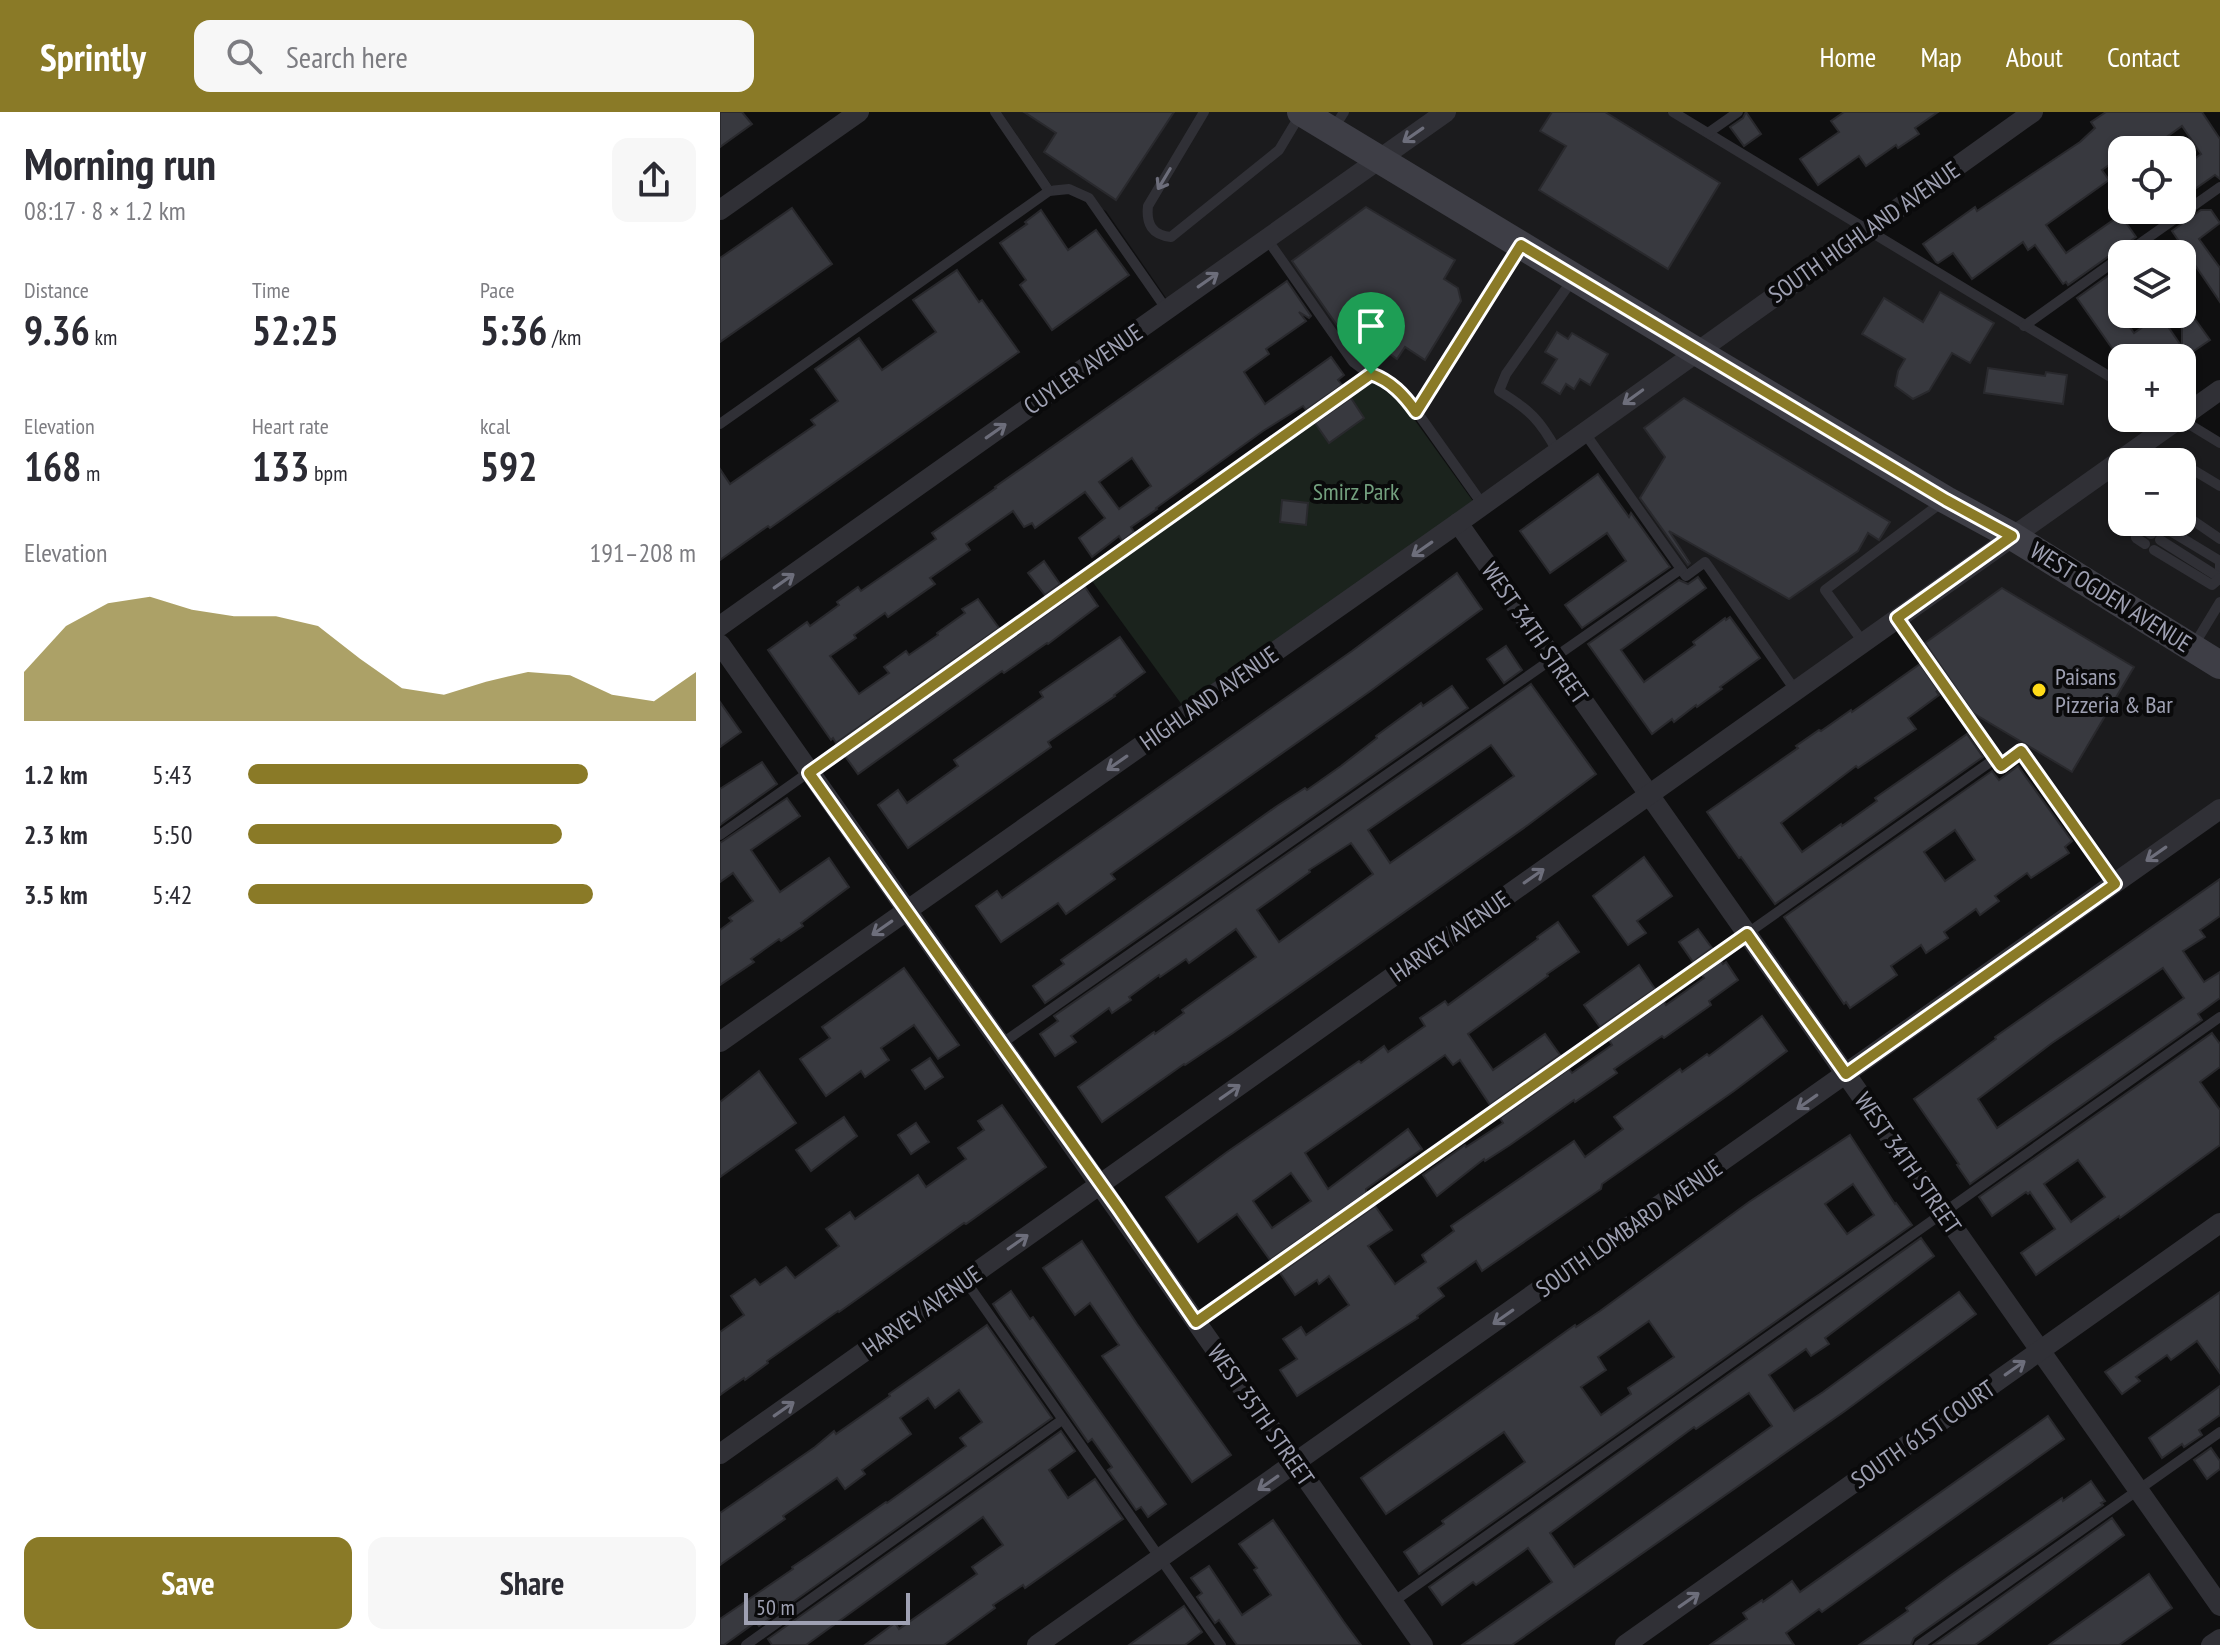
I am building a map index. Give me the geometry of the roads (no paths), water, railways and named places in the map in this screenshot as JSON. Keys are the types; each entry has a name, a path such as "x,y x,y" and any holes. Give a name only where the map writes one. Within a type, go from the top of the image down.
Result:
{"main road":[{"name":"WEST OGDEN AVENUE","path":"1301,112 1338,121 1380,159 1696,351 2012,536 2220,665"}],"street":[{"path":"720,210 859,112"},
{"name":"CUYLER AVENUE","path":"720,626 1446,112"},
{"name":"SOUTH HIGHLAND AVENUE","path":"1696,351 1866,230 2003,120 2033,112"},
{"name":"HIGHLAND AVENUE","path":"720,1042 1458,523 1696,351"},
{"name":"HARVEY AVENUE","path":"2196,407 2220,390"},
{"name":"HARVEY AVENUE","path":"720,1454 2160,432"},
{"name":"WEST 34TH STREET","path":"1458,523 2220,1606"},
{"name":"WEST 35TH STREET","path":"720,644 1423,1645"},
{"name":"SOUTH LOMBARD AVENUE","path":"1037,1645 2219,811"},
{"name":"SOUTH 61ST COURT","path":"1625,1645 2220,1223"},
{"path":"2211,1645 2220,1639"}],"lane":[{"path":"995,112 1049,191"},
{"path":"1204,112 1148,206 1147,218 1161,236 1171,237 1279,150 1301,112"},
{"path":"1673,112 2108,376"},
{"path":"1708,133 1738,112"},
{"path":"2145,240 2220,187"},
{"path":"720,424 1049,191 1069,189 1089,198 1167,310"},
{"path":"1267,239 1353,362 1371,374 1384,378 1398,390 1483,505"},
{"path":"1416,412 1521,245"},
{"path":"2024,326 2108,266"},
{"path":"1557,451 1539,421 1523,405 1499,391 1506,374 1575,278"},
{"path":"720,835 1371,374"},
{"path":"2196,428 2220,443"},
{"path":"1584,432 1686,576 1705,562 1795,690"},
{"path":"2196,472 2220,486"},
{"path":"1863,642 1825,590 1946,500"},
{"path":"2196,523 2220,539"},
{"path":"2148,536 2212,585 2220,578 2220,561 2179,536"},
{"path":"1001,1044 1681,569"},
{"path":"2192,648 2220,602"},
{"path":"1897,618 2001,766 2021,751 2115,884"},
{"path":"1196,1322 1996,758"},
{"path":"1393,1602 2220,1017"},
{"path":"965,1280 1221,1645"},
{"path":"746,1645 1062,1420"},
{"path":"1919,1645 2220,1432"}],"place":[{"name":"Paisans Pizzeria & Bar","path":"2039,690"}],"park label":[{"name":"Smirz Park","path":"1356,491"}]}
